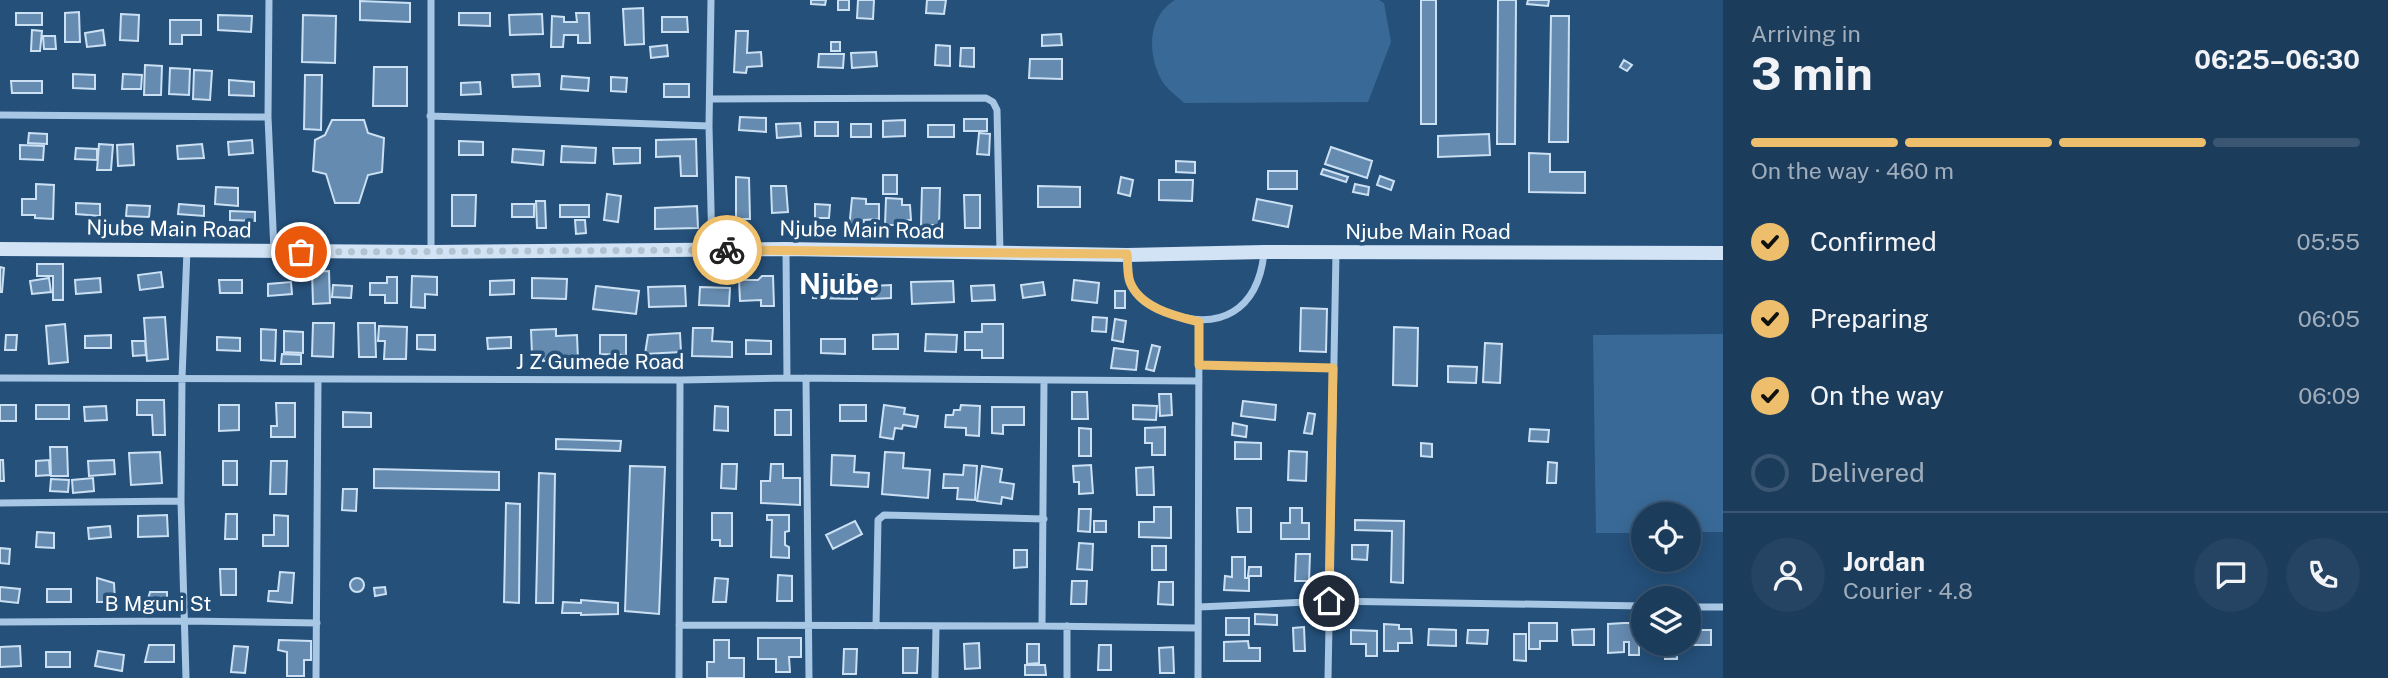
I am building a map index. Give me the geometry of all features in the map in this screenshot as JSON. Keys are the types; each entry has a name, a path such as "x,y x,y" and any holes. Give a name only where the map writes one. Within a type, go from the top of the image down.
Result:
{"street":[{"path":"269,0 268,117 274,251"},
{"path":"430,0 431,253"},
{"path":"711,0 709,126 712,251"},
{"path":"710,99 986,98 993,102 997,110 1000,253"},
{"path":"0,115 268,117"},
{"path":"430,116 709,126"},
{"name":"Njube Main Road","path":"0,249 431,253 786,249 1127,254 1723,253"},
{"path":"786,249 787,377"},
{"path":"186,678 181,501 187,250"},
{"path":"1127,254 1129,280 1137,293 1155,308 1199,322 1220,318 1242,306 1262,271 1264,252"},
{"path":"1328,678 1336,253"},
{"path":"1198,678 1199,322"},
{"path":"1199,365 1333,368"},
{"name":"J Z Gumede Road","path":"0,378 680,380 787,377 1199,381"},
{"path":"806,378 809,678"},
{"path":"316,678 318,379"},
{"path":"679,678 680,380"},
{"path":"1042,626 1044,380"},
{"path":"0,503 181,501"},
{"path":"876,626 878,520 884,515 1044,519"},
{"path":"1199,607 1329,601 1631,606"},
{"path":"1701,607 1723,607"},
{"name":"B Mguni St","path":"0,622 317,623"},
{"path":"679,625 1198,628"},
{"path":"1067,626 1067,678"},
{"path":"935,678 936,627"}],"shaded area":[{"path":"1175,0 1379,0 1384,3 1391,42 1368,102 1184,103 1163,82 1156,69 1152,47 1159,15"},
{"path":"1723,334 1723,532 1701,532 1701,502 1631,502 1631,533 1596,533 1593,335"}],"building":[{"path":"811,0 826,0 825,5 811,4"},
{"path":"838,0 849,0 849,10 838,10"},
{"path":"858,0 874,0 873,19 857,18"},
{"path":"927,0 946,0 944,14 926,13"},
{"path":"1421,0 1436,0 1436,124 1421,124"},
{"path":"1498,0 1516,0 1515,144 1497,144"},
{"path":"1528,0 1549,0 1548,6 1527,4"},
{"path":"360,1 410,3 410,22 360,20"},
{"path":"643,8 644,44 625,45 623,9"},
{"path":"79,12 80,42 65,42 65,13"},
{"path":"16,13 42,13 42,25 16,25"},
{"path":"459,13 490,13 490,26 459,25"},
{"path":"576,13 589,13 590,43 578,43 578,35 564,35 563,47 551,47 552,16 564,17 564,22 577,22"},
{"path":"121,14 139,15 138,41 120,40"},
{"path":"542,14 543,34 510,35 509,15"},
{"path":"218,15 252,16 251,32 218,30"},
{"path":"303,15 336,16 335,63 302,62"},
{"path":"1551,16 1569,16 1568,142 1549,142"},
{"path":"662,17 687,17 688,32 662,32"},
{"path":"170,20 201,20 201,35 182,35 182,44 170,44"},
{"path":"32,30 42,31 40,51 31,51"},
{"path":"103,30 105,45 87,47 85,33"},
{"path":"736,31 748,31 747,53 761,52 762,66 747,67 746,73 734,72"},
{"path":"1061,34 1062,45 1042,46 1042,35"},
{"path":"43,36 55,36 56,49 44,49"},
{"path":"831,42 840,42 840,51 831,51"},
{"path":"667,45 668,56 651,58 650,47"},
{"path":"936,45 950,46 950,66 935,65"},
{"path":"961,48 974,48 974,67 960,66"},
{"path":"876,52 877,66 852,68 851,53"},
{"path":"819,54 844,54 843,68 818,67"},
{"path":"1030,59 1062,59 1062,79 1029,78"},
{"path":"1624,60 1632,65 1627,71 1620,67"},
{"path":"145,65 162,66 161,95 144,95"},
{"path":"374,67 407,67 407,106 373,106"},
{"path":"170,68 190,69 189,95 169,94"},
{"path":"194,70 212,71 210,100 193,99"},
{"path":"73,74 95,75 95,89 73,88"},
{"path":"123,74 142,75 141,89 122,89"},
{"path":"539,74 540,86 513,87 512,75"},
{"path":"305,75 322,75 321,130 304,129"},
{"path":"562,76 589,78 588,91 561,89"},
{"path":"611,77 627,78 626,92 611,91"},
{"path":"229,80 254,82 254,96 229,95"},
{"path":"11,81 42,81 42,93 12,93"},
{"path":"480,82 481,94 461,95 461,83"},
{"path":"664,84 689,84 689,97 664,97"},
{"path":"740,117 766,118 766,132 739,130"},
{"path":"964,119 987,119 987,131 964,131"},
{"path":"332,120 364,120 368,133 384,138 382,172 368,175 359,203 335,203 326,174 313,171 315,140 325,135"},
{"path":"905,120 905,136 883,137 883,121"},
{"path":"815,122 838,122 838,136 815,136"},
{"path":"800,123 801,136 777,138 776,124"},
{"path":"851,124 871,124 871,137 851,137"},
{"path":"928,125 954,125 954,137 928,137"},
{"path":"29,133 47,134 47,144 28,143"},
{"path":"979,133 990,134 989,155 977,154"},
{"path":"1489,134 1490,155 1438,157 1438,136"},
{"path":"696,139 697,176 681,176 680,156 656,157 656,140"},
{"path":"252,140 253,153 229,155 228,142"},
{"path":"459,141 483,142 483,155 459,155"},
{"path":"99,144 113,145 111,170 97,170"},
{"path":"133,144 134,165 118,166 117,145"},
{"path":"202,144 204,158 178,159 177,146"},
{"path":"20,145 44,146 43,160 20,159"},
{"path":"562,146 596,148 595,163 561,162"},
{"path":"1331,147 1372,161 1367,178 1325,164"},
{"path":"76,148 97,149 97,160 75,159"},
{"path":"613,148 640,148 640,163 614,164"},
{"path":"513,149 544,151 543,165 512,162"},
{"path":"1529,153 1550,154 1550,172 1585,172 1585,193 1529,192"},
{"path":"1176,161 1195,162 1195,173 1176,172"},
{"path":"1323,169 1348,177 1346,182 1321,174"},
{"path":"1268,171 1297,171 1297,189 1268,189"},
{"path":"883,175 897,175 897,194 883,194"},
{"path":"1380,176 1394,181 1391,190 1377,185"},
{"path":"736,177 749,178 750,219 736,219"},
{"path":"1121,177 1133,180 1130,196 1118,193"},
{"path":"1159,180 1193,180 1192,201 1159,200"},
{"path":"36,184 54,185 53,219 22,215 22,199 36,199"},
{"path":"1355,184 1369,187 1368,195 1353,192"},
{"path":"771,186 786,186 788,212 772,213"},
{"path":"1038,186 1080,187 1080,207 1038,207"},
{"path":"216,187 238,188 238,206 215,204"},
{"path":"922,188 940,188 939,225 921,225"},
{"path":"607,194 621,196 618,222 604,220"},
{"path":"452,195 476,195 475,226 452,226"},
{"path":"964,195 980,195 980,228 965,228"},
{"path":"852,198 866,199 866,204 879,204 879,219 864,220 863,230 849,229"},
{"path":"886,198 902,199 902,205 910,205 911,220 902,220 901,225 885,225"},
{"path":"1257,199 1292,206 1288,227 1253,220"},
{"path":"536,201 545,201 546,228 537,228"},
{"path":"76,203 100,204 100,216 76,214"},
{"path":"179,204 204,206 204,216 178,214"},
{"path":"512,204 534,204 534,217 512,217"},
{"path":"815,204 830,205 829,218 815,218"},
{"path":"127,205 150,206 149,217 126,216"},
{"path":"560,205 589,205 589,217 560,217"},
{"path":"697,206 698,228 655,229 655,208"},
{"path":"230,211 255,212 255,221 230,220"},
{"path":"575,220 585,220 586,233 576,234"},
{"path":"37,264 63,264 63,300 53,300 53,276 37,276"},
{"path":"0,267 4,268 2,292 0,292"},
{"path":"329,271 330,303 313,304 312,272"},
{"path":"161,272 163,287 140,290 138,275"},
{"path":"843,275 857,275 857,299 813,298 813,282 842,282"},
{"path":"412,276 437,277 437,295 425,294 425,308 411,307"},
{"path":"762,276 773,276 774,306 761,306 761,300 740,301 739,280 758,280"},
{"path":"387,277 397,277 397,303 385,303 385,295 370,295 370,283 387,283"},
{"path":"49,278 51,292 32,294 30,281"},
{"path":"100,278 101,292 76,294 75,280"},
{"path":"532,278 567,279 566,299 532,298"},
{"path":"219,280 242,280 242,293 220,293"},
{"path":"514,280 514,294 490,295 490,281"},
{"path":"1074,280 1099,283 1097,303 1072,300"},
{"path":"953,281 954,302 912,304 911,282"},
{"path":"291,282 292,294 268,296 268,284"},
{"path":"1043,282 1045,295 1023,298 1021,285"},
{"path":"333,285 352,286 351,298 332,297"},
{"path":"891,285 891,298 872,299 871,286"},
{"path":"994,285 995,300 972,301 971,286"},
{"path":"596,286 639,291 636,314 593,309"},
{"path":"685,286 686,306 649,307 648,287"},
{"path":"700,287 730,288 729,306 699,305"},
{"path":"1115,291 1125,291 1125,308 1115,308"},
{"path":"1301,308 1327,309 1326,352 1300,351"},
{"path":"165,317 168,359 147,361 144,318"},
{"path":"1093,317 1107,318 1106,332 1092,331"},
{"path":"1115,319 1126,321 1123,342 1112,340"},
{"path":"313,323 334,323 333,357 312,356"},
{"path":"358,323 375,323 376,357 359,357"},
{"path":"65,324 68,362 49,364 46,326"},
{"path":"982,324 1003,324 1003,358 982,358 982,350 965,350 965,332 982,332"},
{"path":"379,326 407,327 406,359 384,359 385,341 378,341"},
{"path":"1394,327 1418,328 1417,386 1393,385"},
{"path":"693,328 713,328 712,341 732,342 732,357 692,356"},
{"path":"261,329 276,330 275,361 261,360"},
{"path":"556,329 556,336 577,335 578,360 543,361 543,354 532,354 531,330"},
{"path":"284,331 303,332 303,353 284,352"},
{"path":"680,333 681,352 645,354 648,335"},
{"path":"898,334 898,349 873,349 873,335"},
{"path":"926,334 957,335 956,352 925,351"},
{"path":"6,335 17,335 16,350 5,350"},
{"path":"111,335 111,348 85,348 85,336"},
{"path":"417,335 435,335 435,350 417,349"},
{"path":"600,335 626,335 626,355 600,354"},
{"path":"217,337 240,338 240,351 217,350"},
{"path":"511,337 511,348 488,349 487,338"},
{"path":"821,339 845,339 845,354 821,353"},
{"path":"746,340 771,341 771,354 746,354"},
{"path":"132,341 145,341 146,355 133,356"},
{"path":"1485,343 1502,344 1500,383 1483,382"},
{"path":"1152,345 1160,347 1154,371 1146,369"},
{"path":"1114,348 1138,351 1136,370 1111,368"},
{"path":"282,354 301,355 301,364 281,364"},
{"path":"1448,366 1477,367 1476,383 1448,382"},
{"path":"1072,392 1087,392 1088,419 1072,419"},
{"path":"1159,394 1171,394 1172,415 1160,416"},
{"path":"137,400 164,400 165,435 153,435 152,415 137,415"},
{"path":"1243,401 1276,405 1275,420 1241,416"},
{"path":"276,403 295,403 295,437 271,437 271,426 277,426"},
{"path":"0,405 16,405 16,421 0,421"},
{"path":"36,405 69,405 69,419 36,419"},
{"path":"219,405 239,405 239,430 219,431"},
{"path":"840,405 866,405 866,421 840,421"},
{"path":"884,405 905,408 904,414 918,416 916,427 903,425 902,429 895,428 893,439 880,437"},
{"path":"961,405 980,406 979,436 966,435 966,428 945,427 946,415 953,415 954,410 960,410"},
{"path":"1133,405 1157,406 1156,420 1133,419"},
{"path":"106,406 107,420 85,421 84,407"},
{"path":"715,406 728,407 728,431 714,430"},
{"path":"992,407 1024,407 1024,425 1003,425 1003,434 992,433"},
{"path":"775,410 791,410 791,435 775,435"},
{"path":"343,412 371,413 371,427 343,427"},
{"path":"1308,413 1315,414 1312,434 1304,433"},
{"path":"1233,423 1247,426 1246,437 1232,435"},
{"path":"1165,427 1165,455 1152,455 1152,443 1145,443 1145,428"},
{"path":"1079,428 1091,429 1091,456 1079,456"},
{"path":"1530,429 1549,430 1548,442 1529,441"},
{"path":"556,439 621,441 620,451 556,449"},
{"path":"1235,442 1261,443 1261,459 1235,459"},
{"path":"1421,443 1432,444 1432,457 1421,456"},
{"path":"50,447 67,447 68,476 51,476"},
{"path":"1289,451 1307,452 1306,481 1288,480"},
{"path":"160,452 162,483 131,485 129,453"},
{"path":"885,452 904,453 903,468 930,470 928,498 882,494"},
{"path":"832,455 855,456 854,472 869,473 868,487 831,485"},
{"path":"0,460 3,460 4,481 0,481"},
{"path":"49,460 50,475 36,476 36,461"},
{"path":"114,460 115,474 89,476 88,461"},
{"path":"223,461 237,461 237,485 223,485"},
{"path":"271,461 287,461 286,494 270,494"},
{"path":"1548,462 1557,463 1556,483 1547,483"},
{"path":"722,464 737,464 736,489 721,488"},
{"path":"771,464 783,464 783,478 800,478 800,505 761,503 761,481 770,481"},
{"path":"964,465 977,466 975,500 957,499 958,488 943,488 944,474 963,475"},
{"path":"1091,465 1093,493 1079,494 1079,482 1074,482 1073,466"},
{"path":"630,466 665,467 659,614 625,611"},
{"path":"982,466 1002,469 1000,482 1014,484 1012,499 1002,497 1001,504 977,501"},
{"path":"1153,467 1154,495 1137,495 1136,468"},
{"path":"374,469 499,472 499,490 374,488"},
{"path":"539,473 555,474 553,603 536,603"},
{"path":"93,478 94,491 73,493 72,480"},
{"path":"51,479 69,480 68,492 50,491"},
{"path":"343,489 357,489 356,511 342,510"},
{"path":"506,503 520,504 519,603 504,602"},
{"path":"1154,507 1171,507 1171,538 1139,537 1139,522 1154,522"},
{"path":"1237,508 1251,508 1251,532 1238,532"},
{"path":"1290,508 1302,508 1302,523 1309,523 1309,539 1281,539 1281,523 1290,523"},
{"path":"1079,509 1091,509 1090,532 1078,531"},
{"path":"712,513 732,513 732,546 720,546 720,540 712,540"},
{"path":"226,514 237,514 237,539 225,539"},
{"path":"167,515 168,536 138,537 138,516"},
{"path":"274,515 288,516 288,546 263,546 263,535 274,535"},
{"path":"767,515 789,515 789,531 785,532 785,545 789,547 789,558 771,557 772,520 767,520"},
{"path":"1355,520 1404,521 1403,583 1391,582 1392,531 1355,530"},
{"path":"855,521 862,534 833,549 826,535"},
{"path":"1094,521 1106,521 1106,532 1094,532"},
{"path":"110,526 111,537 89,539 88,528"},
{"path":"37,532 54,533 54,548 36,547"},
{"path":"1079,543 1093,544 1092,570 1077,569"},
{"path":"1352,545 1368,545 1367,560 1352,559"},
{"path":"1152,546 1166,546 1166,570 1152,570"},
{"path":"0,548 10,549 9,564 0,563"},
{"path":"1014,550 1027,550 1027,567 1014,568"},
{"path":"1296,554 1310,554 1309,581 1295,581"},
{"path":"1232,557 1245,557 1245,578 1249,578 1249,591 1224,590 1225,576 1232,577"},
{"path":"1249,567 1261,567 1261,576 1248,576"},
{"path":"220,569 236,569 236,595 221,595"},
{"path":"280,572 294,573 292,603 268,601 269,591 278,591"},
{"path":"778,575 792,576 792,601 777,601"},
{"path":"97,578 114,583 115,602 97,602"},
{"path":"357,578 362,580 362,590 357,592 352,590 350,585 352,580"},
{"path":"715,578 728,579 726,602 713,602"},
{"path":"1072,581 1087,581 1086,604 1071,604"},
{"path":"1159,582 1173,582 1173,605 1158,604"},
{"path":"0,587 20,589 18,603 0,601"},
{"path":"385,587 386,594 375,596 374,588"},
{"path":"47,589 71,589 71,602 47,602"},
{"path":"150,592 167,592 167,606 146,606"},
{"path":"581,600 618,603 618,614 562,613 563,602 581,603"},
{"path":"1255,614 1277,615 1277,625 1255,624"},
{"path":"1226,618 1249,618 1249,635 1226,635"},
{"path":"1529,623 1557,623 1557,641 1540,641 1540,649 1529,649"},
{"path":"1631,623 1631,655 1629,642 1624,642 1624,652 1608,653 1608,624"},
{"path":"1384,624 1399,625 1399,629 1411,629 1412,643 1398,643 1398,651 1384,651"},
{"path":"1304,627 1305,651 1294,651 1293,628"},
{"path":"1429,629 1456,630 1456,646 1428,645"},
{"path":"1594,629 1594,645 1573,645 1572,630"},
{"path":"1351,630 1377,631 1377,656 1366,656 1366,644 1351,644"},
{"path":"1468,630 1488,630 1487,644 1467,643"},
{"path":"1701,630 1711,630 1711,645 1701,645"},
{"path":"1514,634 1526,634 1526,661 1514,660"},
{"path":"758,638 801,638 801,657 789,657 790,672 776,672 776,659 758,659"},
{"path":"279,640 311,641 311,660 304,660 304,676 287,676 287,652 278,650"},
{"path":"714,640 729,640 729,658 744,658 744,678 707,678 707,662 714,662"},
{"path":"1248,641 1249,648 1260,648 1260,661 1224,661 1224,642"},
{"path":"979,643 980,668 965,669 964,644"},
{"path":"1027,644 1039,644 1039,663 1027,664"},
{"path":"149,645 174,645 174,662 145,662"},
{"path":"1099,645 1111,645 1111,670 1098,670"},
{"path":"20,646 21,666 0,667 0,647"},
{"path":"234,646 248,647 245,673 231,672"},
{"path":"1173,647 1174,673 1160,673 1159,648"},
{"path":"903,648 918,648 917,673 903,673"},
{"path":"844,649 857,649 856,674 843,674"},
{"path":"98,651 124,655 122,671 95,666"},
{"path":"46,652 70,652 70,667 46,667"},
{"path":"1665,656 1677,656 1677,659 1665,659"},
{"path":"1025,665 1045,665 1046,675 1025,675"}],"way so far":[{"path":"301,252 727,250"}],"district":[{"name":"Njube","path":"839,284"}],"route":[{"path":"727,250 1127,254 1129,280 1137,293 1155,308 1199,322 1199,365 1333,368 1329,601"}]}
